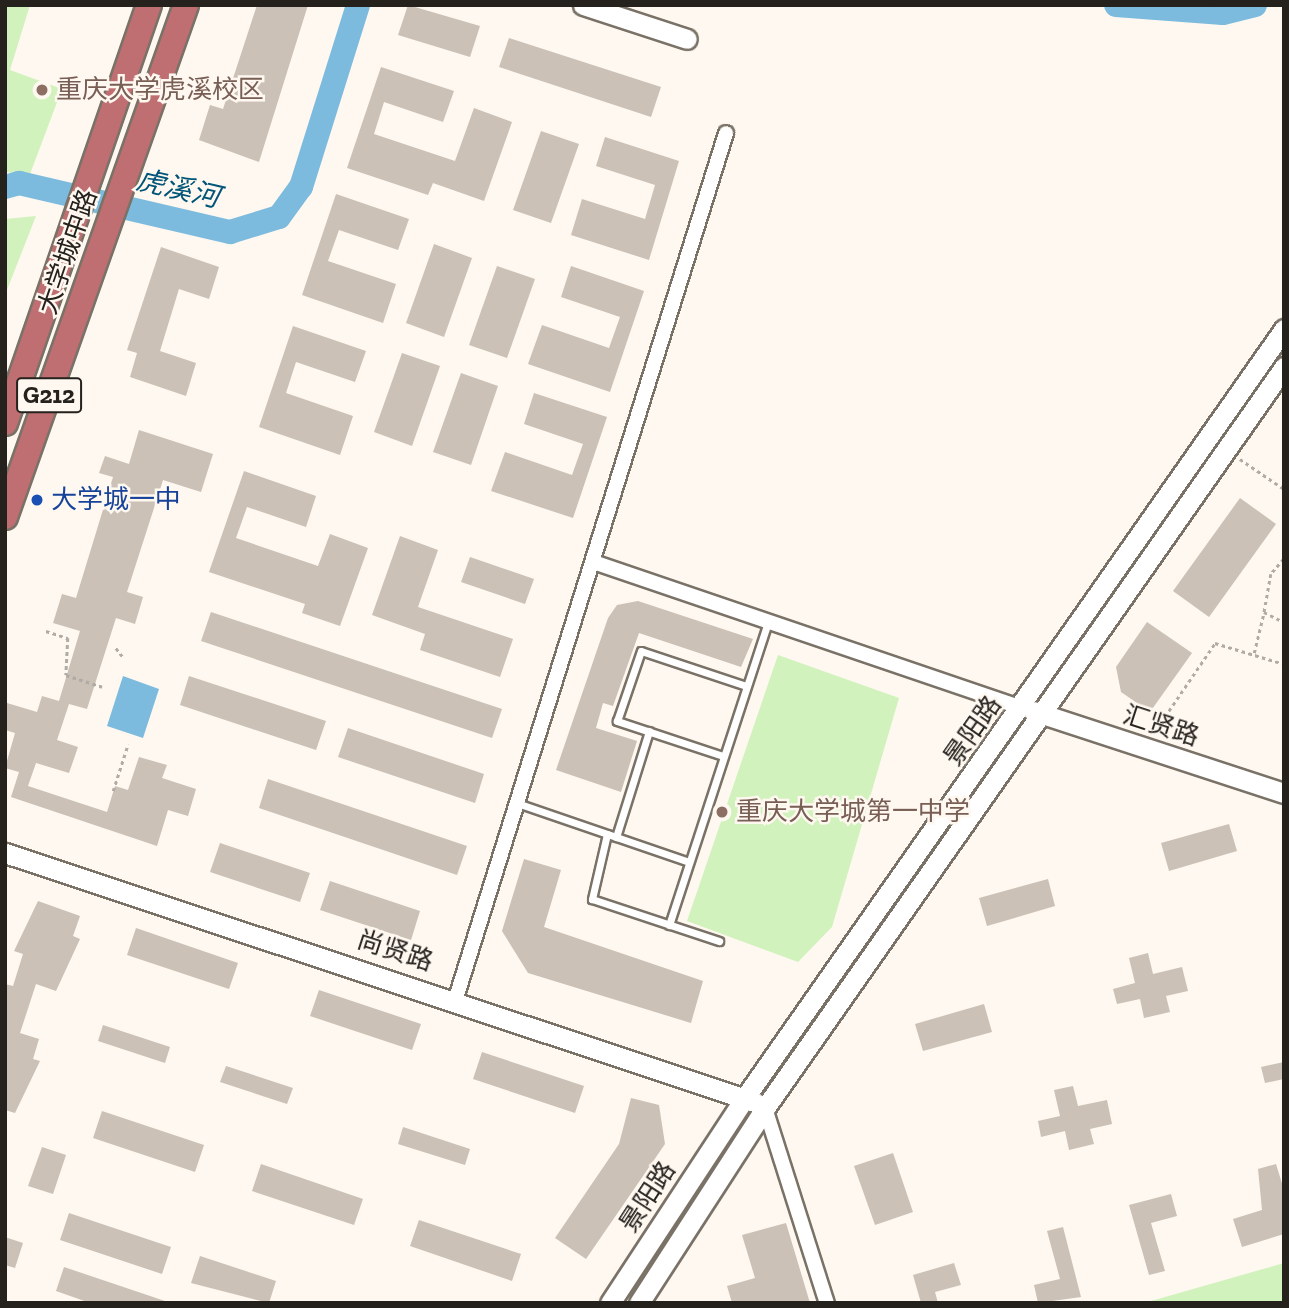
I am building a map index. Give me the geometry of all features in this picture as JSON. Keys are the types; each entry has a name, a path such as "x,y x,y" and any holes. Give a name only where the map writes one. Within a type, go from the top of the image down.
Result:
{"highway":[{"name":"大学城中路","path":"5,423 149,5"},
{"name":"大学城中路","path":"5,517 187,5"}],"main road":[{"path":"583,5 687,39"},
{"name":"景阳路","path":"610,1303 746,1096 1022,708 1284,329"},
{"name":"景阳路","path":"639,1303 765,1108 1283,369"},
{"name":"汇贤路","path":"1022,708 1284,793"},
{"name":"尚贤路","path":"5,853 456,998 746,1096 765,1108"}],"street":[{"path":"456,998 726,133"},
{"path":"593,562 1022,708"},
{"path":"765,1108 827,1303"}],"lane":[{"path":"669,925 768,622"},
{"path":"723,756 617,721 641,651 746,686"},
{"path":"616,837 649,731"},
{"path":"517,803 689,862"},
{"path":"607,834 592,899 719,941"}],"path":[{"path":"1239,458 1284,489"},
{"path":"1254,654 1271,574 1284,559"},
{"path":"1264,612 1284,622"},
{"path":"46,631 68,638 65,675 102,687"},
{"path":"1143,748 1215,643 1284,664"},
{"path":"116,648 123,657"},
{"path":"113,791 128,744"}],"green space":[{"path":"5,5 30,5 10,70 62,89 30,174 5,172"},
{"path":"36,216 5,295 5,219"},
{"path":"778,655 899,698 832,927 798,962 687,921"},
{"path":"1284,1263 1284,1303 1144,1303"}],"water":[{"path":"123,676 159,689 143,738 107,726"}],"building":[{"path":"257,5 308,5 259,162 199,140 210,105 223,109"},
{"path":"408,5 480,26 470,57 398,35"},
{"path":"509,38 661,87 651,117 499,67"},
{"path":"381,67 454,91 443,122 384,102 374,134 455,161 474,108 512,122 484,201 433,183 428,195 347,168"},
{"path":"541,131 579,144 551,223 513,210"},
{"path":"605,137 679,161 649,260 571,235 582,199 645,219 655,185 596,166"},
{"path":"336,194 409,219 398,250 339,230 328,261 396,284 383,323 302,295"},
{"path":"434,244 472,258 444,337 406,323"},
{"path":"161,247 219,267 209,299 179,289 160,351 196,363 186,396 130,377 137,353 127,350"},
{"path":"497,266 535,279 507,358 469,345"},
{"path":"571,266 644,291 610,392 528,364 542,325 609,348 620,317 561,297"},
{"path":"293,326 366,351 355,382 296,362 286,393 353,416 340,455 259,427"},
{"path":"402,353 440,366 412,446 374,432"},
{"path":"461,373 498,386 471,465 433,452"},
{"path":"534,393 607,417 573,518 491,491 505,452 572,475 583,444 524,424"},
{"path":"139,430 213,454 201,492 163,480 127,592 143,597 135,624 116,618 87,709 69,704 57,740 78,747 69,773 36,763 28,786 107,812 115,786 128,790 139,757 167,765 162,778 196,789 188,816 168,810 157,846 11,797 19,772 5,768 15,733 5,730 7,703 37,712 42,696 59,701 80,631 53,623 62,594 76,598 113,477 99,473 105,456 129,464"},
{"path":"244,471 316,496 306,527 247,507 236,538 318,566 330,534 368,548 340,626 302,613 305,604 209,572"},
{"path":"1240,498 1276,524 1209,617 1173,591"},
{"path":"400,536 438,550 418,607 513,639 500,677 420,650 425,634 372,615"},
{"path":"470,557 534,579 525,604 461,582"},
{"path":"638,601 753,639 741,667 639,633 613,706 603,703 596,728 637,741 621,792 556,770 608,618 617,605"},
{"path":"211,612 502,709 492,738 201,641"},
{"path":"1147,622 1192,653 1150,712 1121,692 1116,667"},
{"path":"189,676 326,721 316,750 180,705"},
{"path":"348,728 484,774 475,803 338,757"},
{"path":"268,779 467,846 457,875 259,808"},
{"path":"1229,824 1237,851 1169,871 1161,843"},
{"path":"220,843 310,873 300,902 210,872"},
{"path":"524,859 561,870 544,927 703,981 691,1023 528,973 502,931"},
{"path":"1048,879 1055,906 987,926 979,898"},
{"path":"330,881 420,911 411,940 320,910"},
{"path":"38,901 80,916 73,936 80,939 56,991 36,984 20,1033 39,1039 33,1059 40,1061 15,1113 5,1110 5,984 13,986 23,954 14,951"},
{"path":"136,928 238,963 229,989 127,955"},
{"path":"1148,953 1153,974 1182,967 1188,991 1166,996 1170,1012 1144,1018 1140,999 1117,1004 1113,989 1135,983 1129,958"},
{"path":"319,990 421,1024 412,1050 310,1016"},
{"path":"984,1004 992,1032 923,1051 915,1024"},
{"path":"103,1025 170,1047 165,1063 98,1041"},
{"path":"482,1052 584,1086 575,1113 473,1079"},
{"path":"1284,1062 1284,1079 1265,1083 1261,1067"},
{"path":"226,1066 293,1088 287,1104 220,1082"},
{"path":"1073,1086 1078,1106 1107,1100 1112,1124 1090,1129 1094,1144 1069,1150 1065,1131 1041,1137 1038,1121 1060,1116 1054,1090"},
{"path":"631,1098 659,1105 665,1144 586,1259 555,1238 619,1144"},
{"path":"102,1111 204,1145 195,1172 93,1138"},
{"path":"403,1127 470,1149 465,1165 398,1144"},
{"path":"42,1147 66,1155 53,1194 28,1186"},
{"path":"893,1153 913,1212 875,1225 854,1166"},
{"path":"261,1164 363,1199 354,1225 252,1191"},
{"path":"1276,1164 1284,1190 1284,1234 1242,1247 1233,1219 1262,1210 1258,1169"},
{"path":"1171,1194 1177,1216 1151,1223 1165,1271 1149,1275 1129,1205"},
{"path":"69,1213 171,1247 162,1274 60,1240"},
{"path":"419,1220 521,1254 512,1281 410,1246"},
{"path":"786,1223 810,1303 732,1303 727,1286 755,1278 742,1235"},
{"path":"1063,1227 1081,1297 1038,1303 1034,1285 1060,1279 1047,1231"},
{"path":"5,1237 23,1243 15,1268 5,1265"},
{"path":"200,1256 276,1281 269,1303 191,1283"},
{"path":"954,1263 961,1285 935,1292 938,1303 921,1303 913,1275"},
{"path":"64,1267 165,1301 90,1303 56,1291"}],"waterway":[{"name":"虎溪河","path":"5,187 19,183 230,232 279,217 301,187 358,5"},
{"name":"虎溪河","path":"1116,5 1223,13 1255,5"}],"place":[{"name":"重庆大学虎溪校区","path":"42,90"},
{"name":"大学城一中","path":"37,500"},
{"name":"重庆大学城第一中学","path":"722,812"}]}
